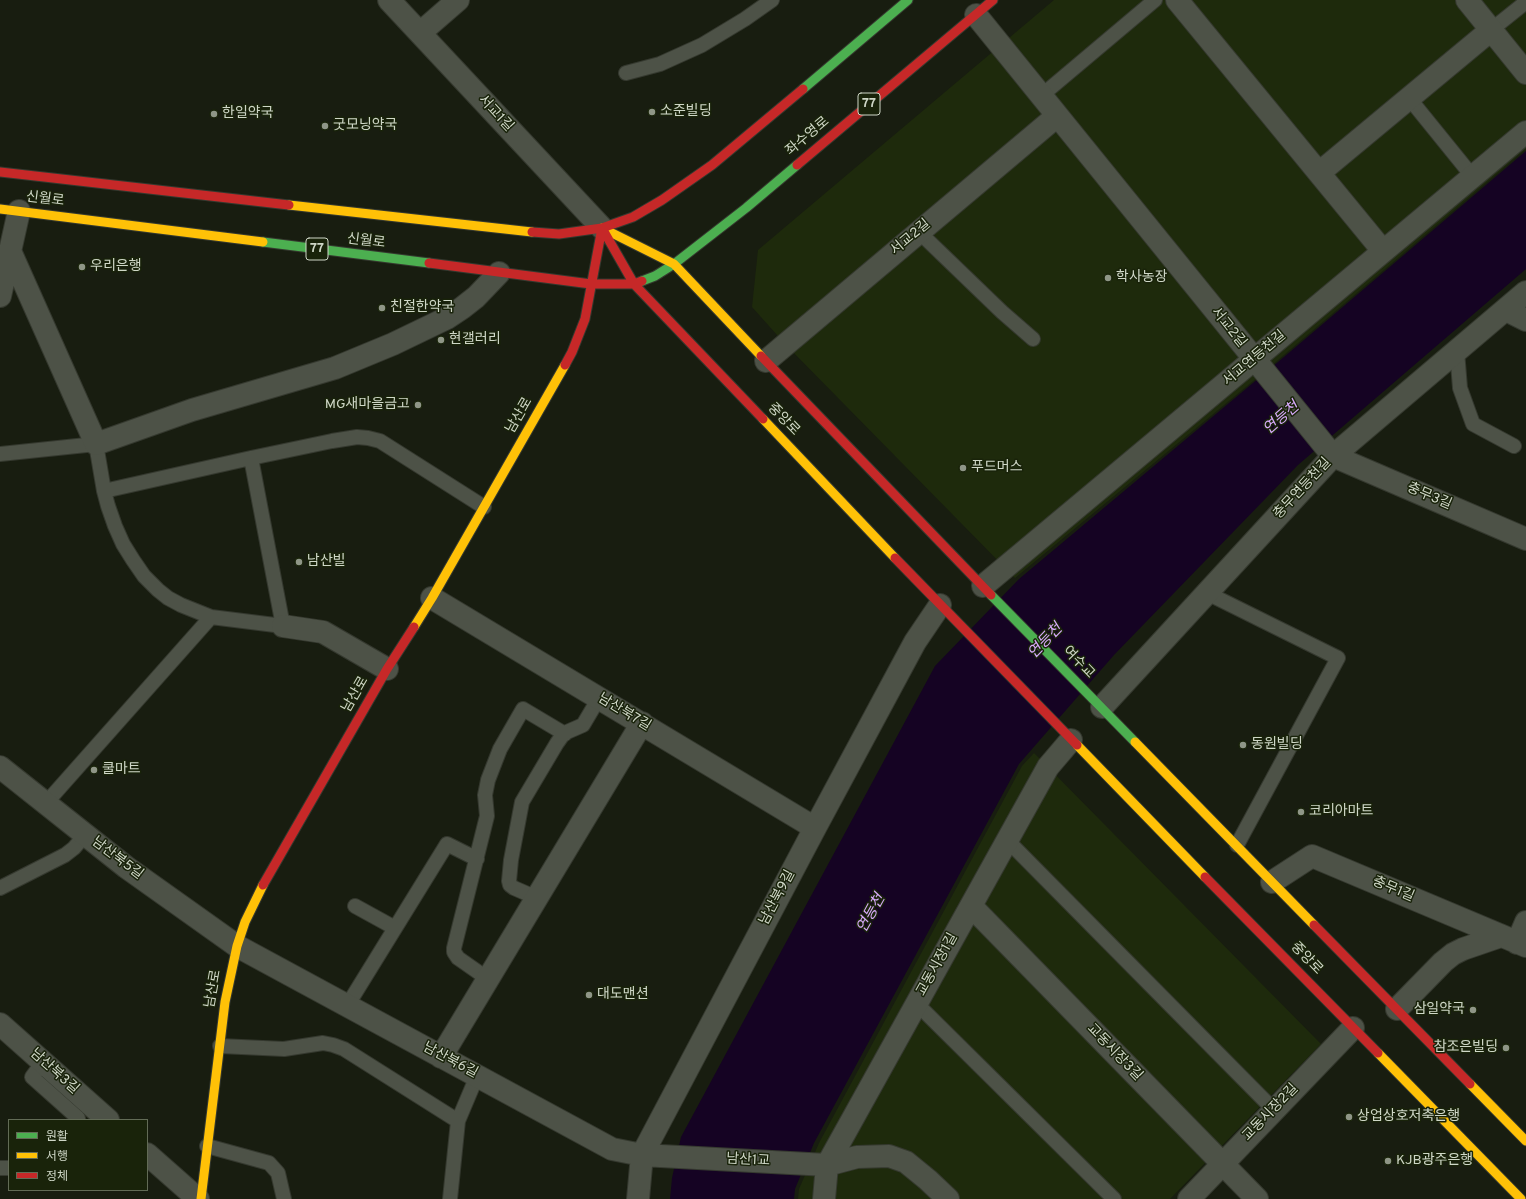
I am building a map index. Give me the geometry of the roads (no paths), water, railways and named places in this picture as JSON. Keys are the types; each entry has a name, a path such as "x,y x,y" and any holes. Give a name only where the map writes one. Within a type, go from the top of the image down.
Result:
{"street":[{"name":"서교1길","path":"389,0 602,228"},
{"path":"420,33 458,0"},
{"path":"602,228 633,217 662,200 712,165 908,0"},
{"name":"좌수영로","path":"634,284 655,276 674,264 746,208 993,0"},
{"path":"1177,0 1383,252"},
{"path":"1467,0 1526,73"},
{"name":"서교2길","path":"976,15 1333,456"},
{"path":"1319,173 1491,30"},
{"name":"서교2길","path":"766,361 1057,116"},
{"name":"서교연등천길","path":"983,586 1259,366 1383,252 1526,132"},
{"name":"신월로","path":"0,172 513,231 560,234 602,228"},
{"path":"0,296 10,251 9,210"},
{"name":"신월로","path":"9,210 591,284 634,284"},
{"name":"여수교","path":"602,228 674,264 983,586 1526,1140"},
{"name":"남산로","path":"201,1199 225,1002 237,946 245,922 257,895 387,669 432,598 572,352 585,319 602,228"},
{"name":"중앙로","path":"602,228 634,284 956,622 1521,1199"},
{"path":"10,251 96,444 192,410 335,368 393,344 447,318 462,308 476,297 499,273"},
{"name":"충무연등천길","path":"1102,708 1333,456 1526,292"},
{"path":"1506,310 1526,320"},
{"name":"충무3길","path":"1333,456 1526,539"},
{"name":"남산북7길","path":"432,598 815,828"},
{"name":"남산북9길","path":"638,1199 642,1155 915,642 940,604"},
{"path":"283,626 322,632 387,669"},
{"path":"441,1057 642,723"},
{"name":"교동시장1길","path":"824,1199 827,1165 1048,767 1071,740"},
{"name":"남산북5길","path":"0,767 126,867 237,946"},
{"name":"충무1길","path":"1272,882 1312,856 1515,942"},
{"name":"교동시장3길","path":"970,906 1257,1199"},
{"path":"1397,1009 1453,954 1463,949 1515,942 1526,922"},
{"name":"남산북6길","path":"237,946 612,1149 642,1155 669,1156"},
{"name":"남산북3길","path":"0,1024 107,1119"},
{"name":"교동시장2길","path":"1189,1199 1353,1028"},
{"path":"148,1155 198,1199"},
{"name":"남산1교","path":"669,1156 827,1165 868,1155 882,1155 897,1158 906,1162 948,1199"}],"lane":[{"path":"626,73 660,64 688,52 745,20 772,0"},
{"path":"1041,96 1156,0"},
{"path":"1491,30 1526,2"},
{"path":"1409,98 1473,177"},
{"path":"919,232 1002,312 1033,339"},
{"path":"1457,352 1460,388 1473,424 1514,446"},
{"path":"104,491 332,441 368,438 380,441 484,507"},
{"path":"0,454 96,444 108,506 123,544 144,576 168,598 181,606 211,617 283,626 251,458"},
{"path":"1207,593 1338,658 1237,845"},
{"path":"46,803 211,617"},
{"path":"537,898 510,885 509,881 511,860 522,802 556,743 564,734 583,725 599,698"},
{"path":"488,980 458,958 454,952 454,943 487,816 485,795 488,780 500,749 524,709 564,734"},
{"path":"0,888 65,855 74,848 85,835"},
{"path":"1007,840 1274,1110"},
{"path":"347,1006 447,844 477,859"},
{"path":"355,906 395,928"},
{"path":"916,1004 1114,1199"},
{"path":"220,1046 284,1049 323,1044 333,1045 344,1049 458,1121"},
{"path":"43,1062 32,1076 78,1119"},
{"path":"450,1199 458,1121 477,1076"},
{"path":"207,1146 270,1163 278,1173 284,1199"}],"water":[{"name":"연등천","path":"1526,151 1526,269 1298,465 1114,655 1019,764 814,1143 795,1189 794,1199 670,1199 672,1178 681,1137 935,666 1019,579 1284,357"}],"place":[{"name":"소준빌딩","path":"652,112"},
{"name":"한일약국","path":"214,114"},
{"name":"굿모닝약국","path":"325,126"},
{"name":"우리은행","path":"82,267"},
{"name":"학사농장","path":"1108,278"},
{"name":"친절한약국","path":"382,308"},
{"name":"현갤러리","path":"441,340"},
{"name":"MG새마을금고","path":"418,405"},
{"name":"푸드머스","path":"963,468"},
{"name":"남산빌","path":"299,562"},
{"name":"동원빌딩","path":"1243,745"},
{"name":"쿨마트","path":"94,770"},
{"name":"코리아마트","path":"1301,812"},
{"name":"대도맨션","path":"589,995"},
{"name":"삼일약국","path":"1473,1010"},
{"name":"참조은빌딩","path":"1506,1048"},
{"name":"상업상호저축은행","path":"1349,1117"},
{"name":"KJB광주은행","path":"1388,1161"}]}
